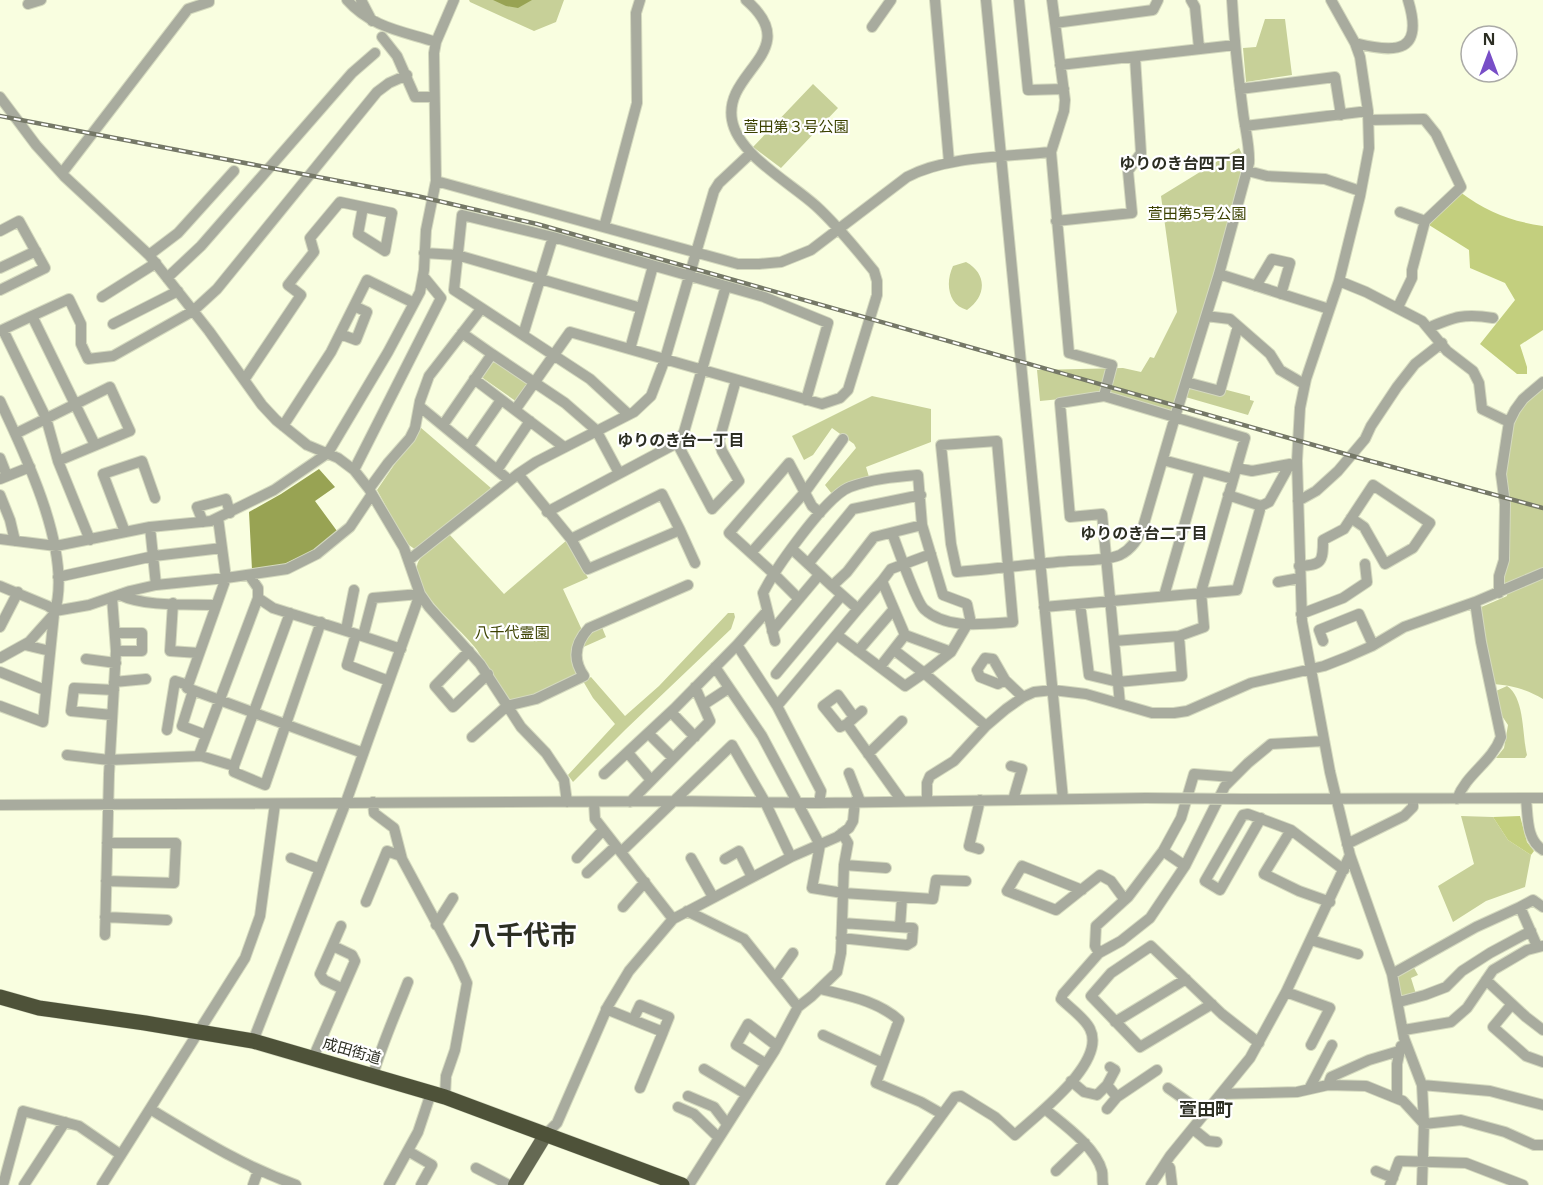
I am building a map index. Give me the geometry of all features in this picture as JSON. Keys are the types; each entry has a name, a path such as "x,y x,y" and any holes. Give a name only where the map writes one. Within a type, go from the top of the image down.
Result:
{"highway":[{"name":"成田街道","path":"0,997 39,1008 253,1041 438,1095 682,1185"}],"main road":[{"path":"516,1185 546,1134"}],"street":[{"path":"28,4 41,0"},
{"path":"62,173 188,9 209,2 209,0"},
{"path":"347,0 358,12 373,22 436,42"},
{"path":"361,0 373,22"},
{"path":"0,539 56,546 150,527 202,522 218,518 274,490 328,453 420,292 426,230 436,181 434,53 436,42 454,0"},
{"path":"604,227 637,103 636,13 640,0"},
{"path":"514,410 570,332 822,404 840,398 848,390 878,295 877,281 874,271 838,229 817,207 751,153 735,132 732,121 732,100 740,85 761,58 767,35 763,19 746,0"},
{"path":"872,27 889,4 877,0"},
{"path":"935,0 949,162"},
{"path":"986,0 1062,799"},
{"path":"1019,0 1028,90 1064,90"},
{"path":"1052,0 1064,90 1064,111 1051,152 1069,353 1112,365 1104,396"},
{"path":"1055,23 1153,10 1158,0"},
{"path":"1191,0 1195,7 1199,48"},
{"path":"892,533 922,608 946,623 1013,622 1008,567 997,441 940,445 951,544 957,572 1008,567 1106,558 1114,557 1129,550 1139,537 1248,171 1250,152 1234,45 1232,0"},
{"path":"1331,0 1355,43 1360,57 1368,116 1369,148 1339,281 1304,384 1300,408 1297,461 1301,614 1324,741 1348,850 1392,974 1404,1034 1422,1085 1424,1124 1422,1185"},
{"path":"1355,43 1395,49 1408,44 1413,37 1408,0"},
{"path":"382,37 398,56 415,97 434,98"},
{"path":"1060,65 1234,45"},
{"path":"167,278 201,246 352,73 375,53"},
{"path":"1056,221 1132,213 1128,171 1141,153 1135,57"},
{"path":"90,540 58,461 46,418 2,331 69,299 81,324 81,344 88,359 113,356 193,311 217,289 377,92 389,82 407,75"},
{"path":"1240,88 1335,77 1341,115"},
{"path":"0,97 31,139 62,173 153,259 262,405 283,426 308,445 328,453 354,470 370,491 409,560 420,594 488,674 521,727 546,753 564,780 567,802"},
{"path":"1245,126 1341,115 1424,119 1436,134 1461,187 1425,221 1412,278 1398,307"},
{"path":"436,181 738,264 759,264 781,262 811,249 907,177 924,168 949,162 1051,152"},
{"path":"409,560 513,477 564,447 634,412 651,396 665,359 714,191 719,183 751,153"},
{"path":"102,297 153,259 234,171"},
{"path":"1248,171 1267,176 1324,179 1360,190"},
{"path":"244,380 301,295 288,285 314,252 310,238 340,202 363,207"},
{"path":"1400,212 1425,221"},
{"path":"628,414 590,379 454,290 462,215 553,237 764,297 828,323 806,400"},
{"path":"0,231 20,221 45,268 0,290"},
{"path":"523,335 553,237"},
{"path":"0,268 36,250"},
{"path":"424,253 457,255 642,308"},
{"path":"1256,286 1272,259 1290,263 1281,294"},
{"path":"630,349 653,266"},
{"path":"1219,274 1329,309"},
{"path":"354,470 441,298 423,276"},
{"path":"283,426 331,352 367,280 414,303"},
{"path":"1339,281 1398,307 1422,321 1448,351 1473,371 1477,377 1482,409 1509,422"},
{"path":"547,512 677,443 684,432 726,286"},
{"path":"113,324 178,291"},
{"path":"340,334 356,340 367,312 354,306"},
{"path":"0,658 25,645 55,613 156,585 282,571 317,554 350,527 388,463 410,438 415,428 419,406 429,376 481,309"},
{"path":"1428,328 1451,318 1471,315 1492,318"},
{"path":"32,316 95,445"},
{"path":"1206,316 1230,319 1270,354 1280,370 1304,384"},
{"path":"1186,382 1220,391 1238,326"},
{"path":"462,333 536,382 596,430 619,473"},
{"path":"1298,501 1316,490 1338,471 1365,439 1397,387 1415,364 1442,343"},
{"path":"443,424 492,354"},
{"path":"474,380 564,447"},
{"path":"677,443 712,509 738,481 719,441 736,380"},
{"path":"1499,592 1498,576 1504,560 1505,504 1501,474 1509,422 1523,399 1543,382"},
{"path":"17,433 110,387 130,430 58,461"},
{"path":"1114,641 1179,636 1204,627 1201,592 1245,438 1104,396 1059,403 1070,517 1102,514 1110,601 1120,704"},
{"path":"469,446 501,400"},
{"path":"0,706 43,722 58,577 56,546 30,467 17,433 1,406"},
{"path":"419,406 497,470 513,477 571,539 588,569 680,530"},
{"path":"497,470 530,421"},
{"path":"751,553 805,492 843,439"},
{"path":"0,458 4,477 30,467"},
{"path":"1163,460 1233,479"},
{"path":"125,532 103,474 142,461 155,498"},
{"path":"799,599 729,533 789,463 812,506 820,513"},
{"path":"1228,495 1261,506 1269,502 1290,464 1252,471 1237,468"},
{"path":"1164,596 1200,470"},
{"path":"819,575 773,636 763,593 773,573 830,501 848,488 887,478 918,476 922,525 944,595 968,604 969,623 951,652 905,686 837,635"},
{"path":"1278,582 1321,562 1323,540 1344,529 1373,485 1430,524 1413,548 1385,564 1364,527 1351,519"},
{"path":"843,491 853,509"},
{"path":"571,539 663,494 695,563"},
{"path":"0,495 5,519 15,541"},
{"path":"808,564 853,509 921,495"},
{"path":"202,522 197,507 226,499 230,513"},
{"path":"1044,607 1238,590 1261,506"},
{"path":"206,735 182,726 199,652 226,578 218,518"},
{"path":"832,586 847,572 874,537 922,525"},
{"path":"150,527 156,585"},
{"path":"58,577 154,556 222,548"},
{"path":"792,549 858,609"},
{"path":"777,706 891,569 931,554"},
{"path":"1301,614 1343,598 1366,582 1365,564"},
{"path":"927,801 927,783 930,776 954,761 986,726 1023,697 1034,692 1053,690 1086,694 1160,714 1187,711 1251,683 1310,669 1347,657 1404,627 1475,602 1543,573"},
{"path":"199,755 258,598 258,588 249,575"},
{"path":"882,581 905,635 951,652"},
{"path":"472,737 507,706 536,699 584,676 575,655 582,636 589,628 688,585"},
{"path":"0,586 48,606 55,613"},
{"path":"354,590 355,633"},
{"path":"0,627 18,592"},
{"path":"389,681 347,665 355,633 373,597 420,594"},
{"path":"253,1041 346,802 420,594"},
{"path":"776,674 842,595"},
{"path":"116,596 173,603 216,604"},
{"path":"105,934 108,804 116,657 116,596"},
{"path":"258,598 262,603 273,608 401,649"},
{"path":"1457,799 1462,786 1497,750 1501,737 1475,602"},
{"path":"173,603 171,651 199,652"},
{"path":"1080,604 1089,675 1118,682 1182,676 1179,636"},
{"path":"858,651 894,609"},
{"path":"604,774 671,712 767,611"},
{"path":"290,613 234,766 234,772 265,784 321,622"},
{"path":"1323,641 1319,630 1359,614 1373,645"},
{"path":"86,659 116,657 142,651 142,633 116,633"},
{"path":"880,667 905,635"},
{"path":"25,645 50,651"},
{"path":"736,645 777,706 821,791 819,803"},
{"path":"894,650 986,726"},
{"path":"469,651 435,686 453,707 488,674"},
{"path":"715,667 762,736 820,844 812,888 843,893 933,899 936,880 966,881"},
{"path":"0,672 45,690"},
{"path":"112,715 71,711 74,688 114,686 146,679"},
{"path":"1005,680 1023,697"},
{"path":"166,730 175,681 219,700 363,753"},
{"path":"630,802 710,721 695,687"},
{"path":"703,705 729,688"},
{"path":"862,711 847,724 902,801"},
{"path":"671,712 694,737"},
{"path":"868,754 902,721"},
{"path":"648,734 673,758"},
{"path":"891,1185 955,1097 961,1096 1015,1135 1045,1109 1086,1065 1093,1044 1093,1036 1088,1025 1061,999 1061,996 1100,953 1121,941 1150,918 1185,866 1225,786 1233,777 1271,744 1324,741"},
{"path":"587,873 674,801 732,745 765,802 790,857"},
{"path":"628,753 651,780"},
{"path":"67,754 110,760 199,755 234,766"},
{"path":"1011,766 1022,769 1013,800"},
{"path":"546,1134 557,1123 606,1009 629,971 673,919 790,857 842,833 853,821 858,801 849,774"},
{"path":"1100,953 1095,946 1096,926 1125,900 1163,851 1181,818 1194,774 1233,777"},
{"path":"0,805 674,801 819,803 1146,798 1543,798"},
{"path":"1151,1185 1166,1162 1250,1058 1259,1043 1330,902 1344,870 1348,850 1404,816 1413,807 1413,799"},
{"path":"1526,799 1531,836 1535,845 1543,850"},
{"path":"979,849 969,846 980,800"},
{"path":"373,802 374,813 394,828 401,855 467,983 457,1038 446,1076 389,1185"},
{"path":"594,802 595,819 673,919"},
{"path":"102,1185 245,958 255,934 265,891 275,804"},
{"path":"1261,818 1220,890 1205,881 1243,815 1248,814 1261,818 1291,830 1344,870"},
{"path":"577,858 603,830"},
{"path":"1291,830 1264,874 1299,891 1330,902"},
{"path":"689,1185 777,1046 798,1006 837,972 840,964 844,865 848,843 842,833"},
{"path":"106,881 174,883 176,843 107,843"},
{"path":"366,902 387,850 401,855"},
{"path":"725,859 739,851 752,877"},
{"path":"1163,851 1185,866"},
{"path":"291,858 320,869"},
{"path":"691,858 713,897"},
{"path":"844,865 886,868"},
{"path":"1082,890 1022,866 1007,891 1056,910 1082,890 1101,875 1111,881 1125,900"},
{"path":"624,907 645,882"},
{"path":"900,927 902,897"},
{"path":"436,925 453,898"},
{"path":"1392,974 1476,927 1533,900 1543,907"},
{"path":"1404,1034 1451,1022 1467,1008 1493,970 1540,946 1520,907"},
{"path":"687,911 744,939 798,1006"},
{"path":"105,917 167,920"},
{"path":"841,938 907,945 912,942 913,928 842,923"},
{"path":"341,926 321,978 343,989"},
{"path":"1399,1002 1446,987 1462,971 1490,952 1531,931"},
{"path":"1311,940 1358,954"},
{"path":"1212,1004 1140,1047 1091,996 1111,973 1151,945 1212,1004 1259,1043"},
{"path":"313,1058 343,989 354,957 333,946"},
{"path":"776,977 793,953"},
{"path":"1115,1022 1186,979"},
{"path":"1486,980 1543,1030"},
{"path":"373,1075 408,982"},
{"path":"820,989 859,998 880,1006 899,1020 876,1083 921,1102 942,1114"},
{"path":"1286,992 1330,1008 1311,1045"},
{"path":"1512,1004 1493,1026 1526,1056 1543,1062"},
{"path":"633,1020 640,1005 669,1017 640,1088"},
{"path":"606,1009 663,1032"},
{"path":"766,1064 736,1045 748,1024 777,1046"},
{"path":"1397,1098 1397,1064 1404,1034"},
{"path":"823,1035 883,1063"},
{"path":"1309,1089 1332,1046"},
{"path":"1328,1085 1331,1077 1370,1060 1399,1052"},
{"path":"704,1069 746,1094"},
{"path":"1071,1081 1084,1092 1097,1095 1107,1085 1115,1070"},
{"path":"1107,1109 1117,1097 1158,1070"},
{"path":"1107,1085 1117,1097"},
{"path":"1221,1094 1264,1094 1328,1085 1366,1086 1403,1101 1424,1124"},
{"path":"1422,1085 1490,1091 1543,1105"},
{"path":"1168,1088 1205,1114"},
{"path":"688,1096 714,1107 728,1124"},
{"path":"678,1107 694,1114 719,1138"},
{"path":"150,1109 258,1171 296,1185"},
{"path":"1045,1109 1079,1136 1102,1170 1103,1185"},
{"path":"3,1185 23,1111 79,1126 121,1155"},
{"path":"1424,1124 1461,1120 1505,1132 1534,1145 1543,1145"},
{"path":"24,1185 65,1122"},
{"path":"1193,1129 1208,1141 1217,1142"},
{"path":"1056,1171 1084,1143"},
{"path":"408,1151 432,1165 421,1185"},
{"path":"1376,1171 1391,1182 1399,1161 1466,1163 1523,1185"},
{"path":"1166,1162 1170,1168 1172,1185"},
{"path":"476,1168 508,1185"},
{"path":"253,1185 258,1171"}],"green space":[{"path":"469,0 564,0 556,22 534,31"},
{"path":"1265,19 1285,19 1292,75 1246,82 1243,48 1256,47"},
{"name":"萱田第３号公園","path":"813,84 838,108 781,168 753,147"},
{"name":"萱田第5号公園","path":"1239,148 1246,162 1174,414 1112,394 1040,401 1037,370 1123,368 1141,372 1150,357 1154,358 1177,312 1161,196"},
{"path":"966,262 978,273 982,286 978,299 967,310 952,298 949,286 953,266"},
{"path":"491,359 530,381 517,402 480,376"},
{"path":"1186,383 1250,396 1250,400 1254,401 1248,415 1182,396"},
{"path":"1543,386 1543,699 1518,688 1491,684 1479,608 1507,596 1503,582 1505,475 1513,421 1518,411"},
{"path":"872,396 931,409 931,442 866,467 869,477 832,494 825,485 856,448 854,444 832,428 813,455 804,460 792,436"},
{"path":"420,427 491,488 416,550 406,543 377,490"},
{"name":"八千代霊園","path":"449,534 504,594 567,540 588,578 563,589 582,630 573,652 579,675 534,697 508,701 477,650 440,611 418,577 419,561 430,548"},
{"path":"728,613 734,613 735,617 731,629 573,782 568,775 615,724 593,698 583,681 591,677 625,716 659,686"},
{"path":"601,625 606,637 579,649 581,643"},
{"path":"1507,686 1513,692 1520,708 1527,755 1525,758 1496,758 1504,748 1508,725 1502,716 1496,691"},
{"path":"1461,816 1493,817 1508,840 1531,855 1525,887 1486,901 1453,922 1438,886 1474,864"},
{"path":"1413,966 1418,975 1411,978 1416,994 1401,998 1396,975"}],"shaded area":[{"path":"493,0 532,0 518,8"},
{"path":"1460,192 1499,215 1543,226 1543,330 1520,345 1527,374 1517,374 1480,344 1515,300 1505,283 1470,268 1469,250 1429,225"},
{"path":"319,469 335,487 315,501 337,531 313,551 280,566 252,570 249,512"},
{"path":"1520,816 1527,842 1534,851 1531,855 1508,840 1493,817"}],"railway":[{"path":"0,116 417,196 537,224 1543,508"}],"district":[{"name":"ゆりのき台四丁目","path":"1183,163"},
{"name":"ゆりのき台一丁目","path":"681,440"},
{"name":"ゆりのき台二丁目","path":"1144,533"},
{"name":"八千代市","path":"523,936"},
{"name":"萱田町","path":"1206,1110"}]}
